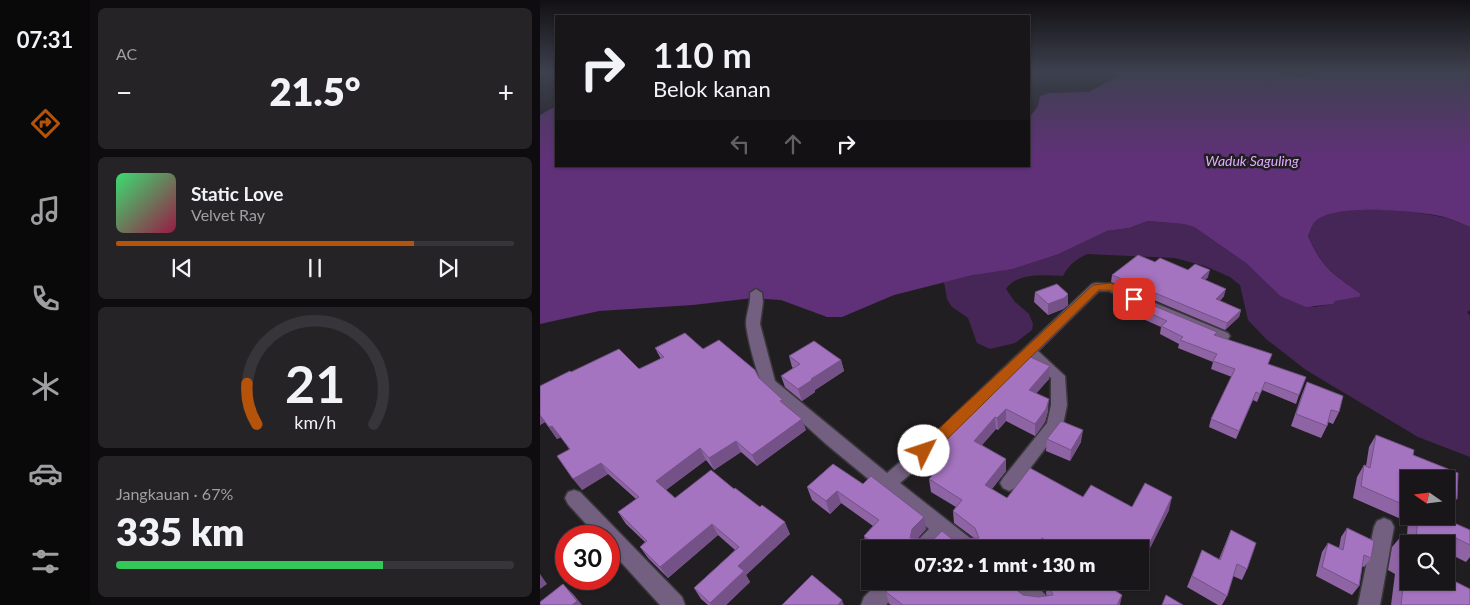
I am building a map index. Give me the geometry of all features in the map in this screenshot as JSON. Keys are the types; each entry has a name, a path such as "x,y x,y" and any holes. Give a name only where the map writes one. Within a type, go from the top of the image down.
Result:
{"street":[{"path":"887,484 946,432 1096,287 1111,286 1134,299 1223,336"},
{"path":"756,293 757,302 753,324 769,384 887,484 957,540"},
{"path":"1009,483 1048,436 1055,424 1059,405 1058,376 1030,352"},
{"path":"574,498 674,605"},
{"path":"1369,605 1384,527"},
{"path":"931,540 942,528"},
{"path":"872,605 886,590"},
{"path":"1021,590 1040,605"}],"shaded area":[{"path":"1369,209 1402,210 1448,218 1470,227 1470,310 1467,312 1470,316 1470,457 1418,437 1306,370 1266,339 1248,320 1240,285 1230,277 1205,266 1175,258 1087,254 1073,263 1063,276 1024,277 1006,289 1015,302 1029,314 1033,324 1032,330 1015,343 990,349 977,343 968,318 952,307 947,299 944,282 986,272 1013,269 1059,254 1107,231 1129,228 1148,221 1183,224 1194,227 1246,263 1280,296 1314,307 1333,304 1334,301 1359,297 1361,294 1329,269 1318,255 1308,236 1315,222 1321,217 1343,211"}],"water":[{"name":"Waduk Saguling","path":"1039,100 1470,100 1470,227 1436,215 1400,211 1358,210 1325,216 1315,222 1311,228 1308,236 1313,247 1329,270 1361,294 1359,297 1335,301 1333,304 1306,307 1280,296 1246,263 1194,227 1183,224 1148,221 1129,228 1107,231 1059,254 1013,269 973,275 894,295 842,317 827,317 781,300 753,298 693,305 599,311 540,324 540,115 555,107 555,167 1030,167 1030,117 1038,106"}],"building":[{"path":"1138,255 1155,262 1160,258 1188,270 1195,264 1210,270 1201,278 1226,289 1216,299 1241,310 1227,323 1112,275"},
{"path":"1057,284 1068,294 1064,298 1048,304 1035,292"},
{"path":"1152,305 1217,332 1214,335 1272,354 1268,364 1306,377 1299,395 1265,382 1260,394 1256,392 1239,431 1211,419 1235,369 1213,361 1217,354 1180,340 1183,337 1161,326 1167,321 1145,311"},
{"path":"685,333 703,349 719,340 755,370 759,378 783,400 780,401 802,419 752,455 736,441 709,458 700,448 656,481 675,498 711,470 734,489 760,507 762,505 785,522 738,566 744,571 710,603 694,588 739,547 712,524 660,567 640,547 647,541 618,512 639,497 601,463 573,479 557,456 570,449 552,426 549,427 540,415 540,386 619,349 639,369 664,357 655,348"},
{"path":"814,341 841,360 798,389 781,376 800,364 789,356"},
{"path":"1026,355 1050,366 1029,390 1049,399 1046,409 1035,424 1006,409 997,418 995,417 974,441 1006,459 985,485 1007,498 1030,468 1083,497 1091,485 1132,507 1145,483 1172,497 1149,545 1149,540 1045,540 1042,538 1041,540 869,540 864,536 879,520 837,491 826,501 807,487 833,464 863,484 871,476 924,517 912,529 910,538 934,539 942,531 952,539 979,538 975,528 953,511 962,500 929,479 941,467 919,454 968,409 972,411 994,388 991,387"},
{"path":"1307,382 1343,396 1339,412 1331,410 1327,426 1296,414"},
{"path":"1061,421 1083,430 1071,450 1047,439"},
{"path":"1376,435 1414,450 1413,455 1450,470 1400,470 1400,503 1361,486 1364,465 1370,468"},
{"path":"1455,472 1458,473 1457,499 1455,498"},
{"path":"1455,523 1470,530 1470,545 1456,538 1455,552 1455,535 1416,535 1417,525 1455,525"},
{"path":"1347,528 1374,541 1371,558 1364,555 1359,586 1322,567 1328,543 1343,550"},
{"path":"1231,530 1256,543 1247,569 1237,564 1227,596 1192,576 1202,550 1220,560"},
{"path":"812,575 842,600 838,605 782,605"},
{"path":"1455,582 1470,589 1470,605 1401,605 1403,590 1455,590"},
{"path":"555,590 568,590 577,601 572,605 540,605 540,602"},
{"path":"888,590 1017,590 1023,595 1038,597 1053,595 1051,590 1114,590 1122,595 1117,605 903,605 886,592"},
{"path":"1166,595 1183,605 1162,605"}],"route":[{"path":"924,451 1017,365 1062,318 1096,287 1111,286 1134,299"}]}
